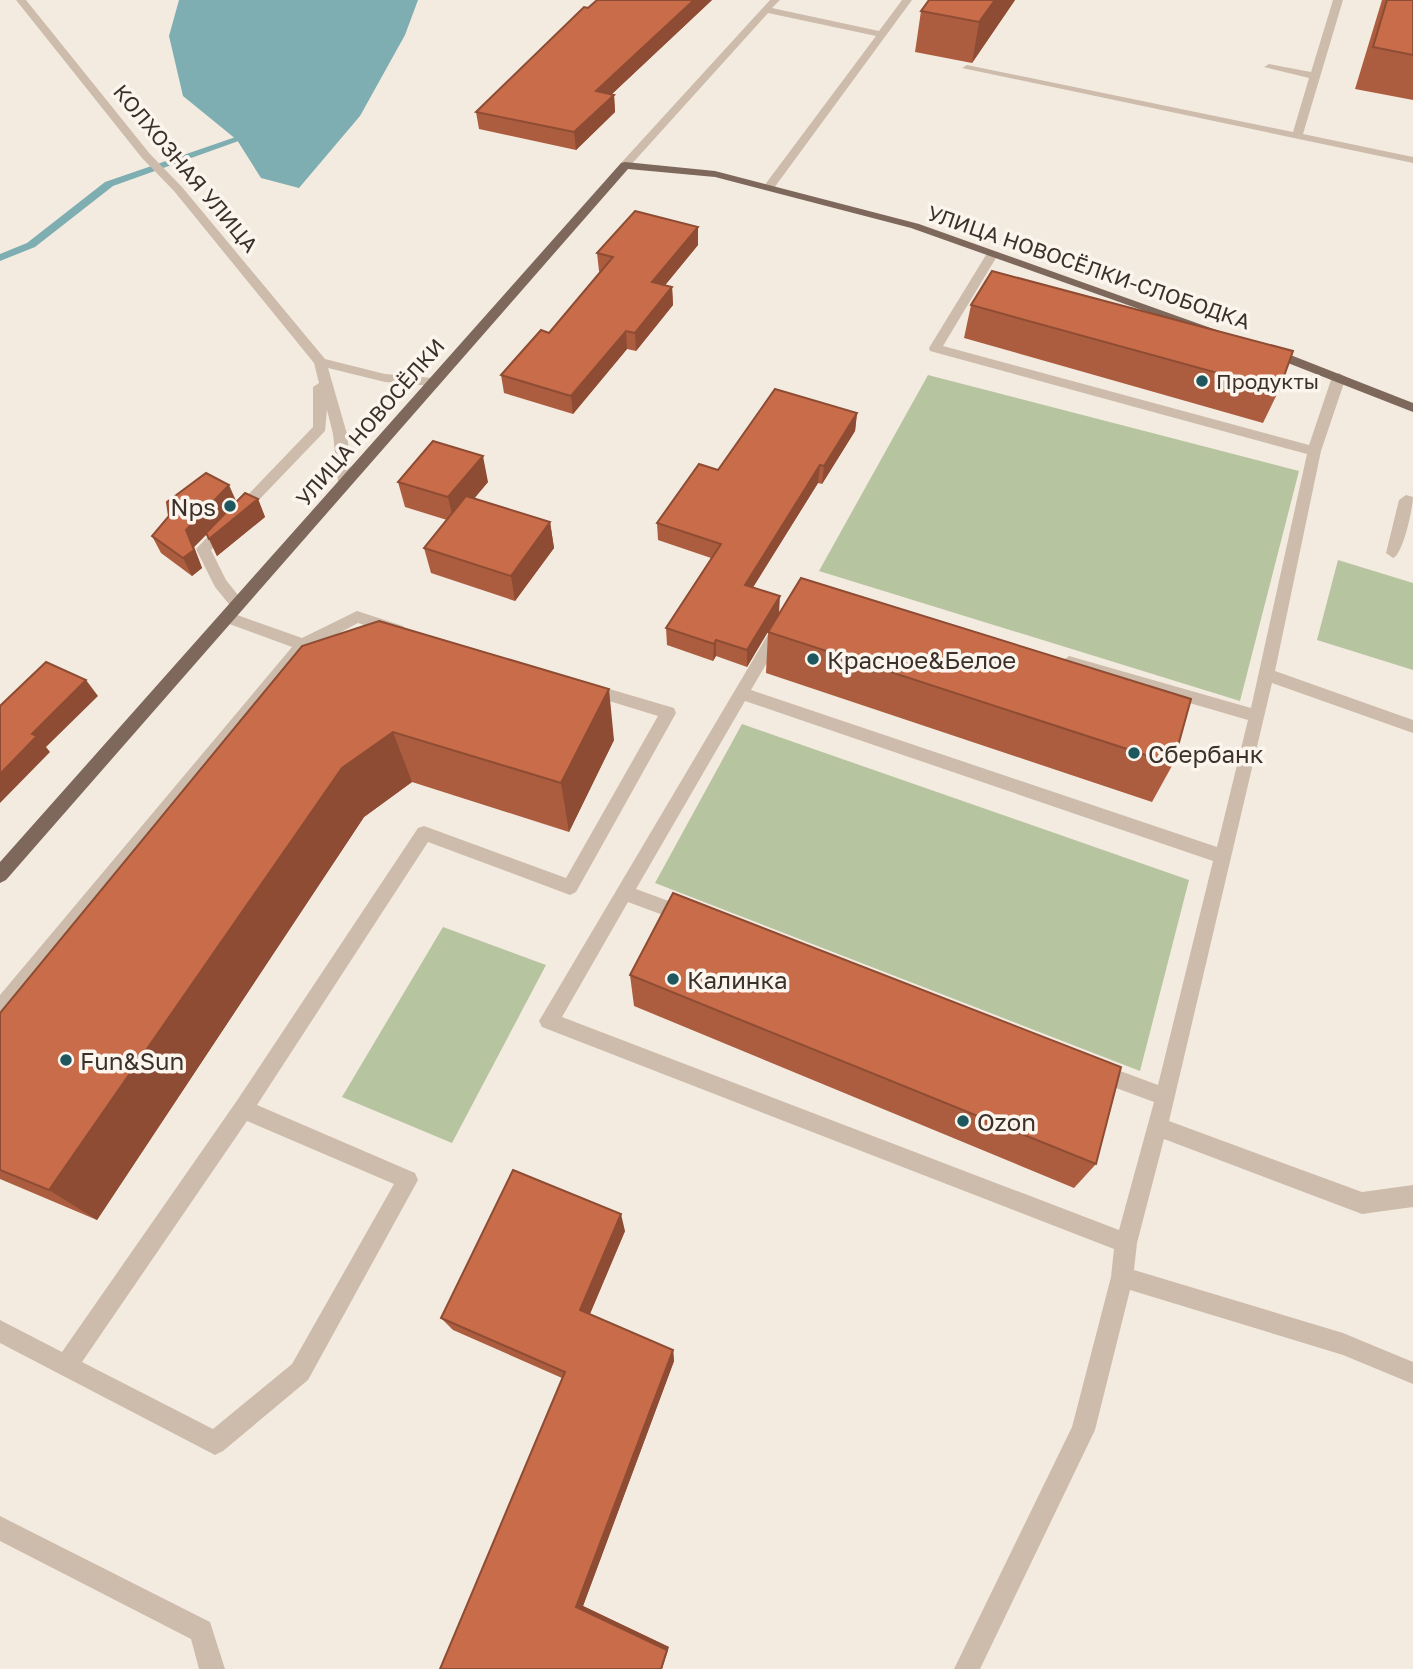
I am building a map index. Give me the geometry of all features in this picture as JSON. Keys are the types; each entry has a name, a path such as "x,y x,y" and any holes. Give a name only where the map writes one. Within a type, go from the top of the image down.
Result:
{"main road":[{"name":"УЛИЦА НОВОСЁЛКИ-СЛОБОДКА","path":"625,165 670,167 746,180 915,226 1253,345 1413,408"},
{"name":"УЛИЦА НОВОСЁЛКИ","path":"0,874 625,165"}],"street":[{"name":"КОЛХОЗНАЯ УЛИЦА","path":"22,0 146,156 178,189 320,362 340,434 345,481"},
{"name":"УЛИЦА НОВОСЁЛКИ","path":"625,165 775,0"},
{"path":"770,186 907,0"},
{"path":"1297,136 1338,0"},
{"path":"766,10 881,34"},
{"path":"1269,67 1315,76"},
{"path":"967,68 1413,160"},
{"path":"993,253 934,348 1314,451"},
{"path":"303,645 232,612 202,549 320,428 320,362 385,378 432,382"},
{"path":"967,1669 1083,1430 1122,1277 1126,1243 1224,856 1314,451 1339,377"},
{"path":"1393,553 1406,500 1413,502"},
{"path":"791,610 740,692 549,1021 1126,1243"},
{"path":"0,1009 303,645 357,617 422,637"},
{"path":"1047,656 1257,716"},
{"path":"1266,674 1413,727"},
{"path":"66,1366 243,1109 424,833 570,887 668,713 565,681"},
{"path":"740,692 1224,856"},
{"path":"623,892 700,921"},
{"path":"1074,1062 1165,1097"},
{"path":"0,1331 215,1443 300,1372 408,1180 243,1109"},
{"path":"1157,1126 1362,1203 1413,1196"},
{"path":"1122,1277 1343,1344 1413,1373"},
{"path":"0,1528 201,1631 212,1669"}],"green space":[{"path":"928,375 1299,471 1240,701 819,571"},
{"path":"1338,560 1413,583 1413,670 1317,640"},
{"path":"742,724 1189,880 1140,1071 655,883"},
{"path":"443,927 546,965 452,1143 342,1097"}],"water":[{"path":"179,0 418,0 405,35 360,116 299,188 261,178 237,140 183,96 169,36"}],"building":[{"path":"597,0 694,0 596,91 614,95 574,132 476,112 584,7 588,8"},
{"path":"929,0 995,0 979,22 921,11"},
{"path":"1387,0 1413,0 1413,55 1373,47"},
{"path":"635,211 698,227 652,282 672,287 635,333 626,331 571,396 501,375 541,330 549,333 613,257 597,253"},
{"path":"992,271 1293,351 1279,390 971,305"},
{"path":"775,389 857,413 824,466 820,465 745,585 780,596 747,650 716,640 714,644 666,628 721,544 657,523 699,464 718,470"},
{"path":"433,441 483,456 448,497 398,482"},
{"path":"206,473 229,485 186,530 194,550 183,558 152,536 169,516 167,502"},
{"path":"245,493 258,499 209,539 206,533"},
{"path":"466,496 550,522 511,576 424,548"},
{"path":"801,578 1191,699 1173,764 768,632"},
{"path":"379,621 609,689 561,783 393,732 342,768 49,1190 0,1170 0,1013 302,646"},
{"path":"46,662 86,680 32,734 37,736 0,774 0,706"},
{"path":"673,893 1121,1067 1096,1164 630,975"},
{"path":"513,1170 621,1214 580,1310 673,1350 576,1607 667,1650 661,1669 440,1669 565,1372 441,1318"}],"waterway":[{"path":"0,258 31,245 109,184 256,133"}],"place":[{"name":"Продукты","path":"1202,381"},
{"name":"Nps","path":"230,506"},
{"name":"Красное&Белое","path":"813,659"},
{"name":"Сбербанк","path":"1134,753"},
{"name":"Калинка","path":"673,979"},
{"name":"Fun&Sun","path":"66,1060"},
{"name":"Ozon","path":"963,1121"}]}
